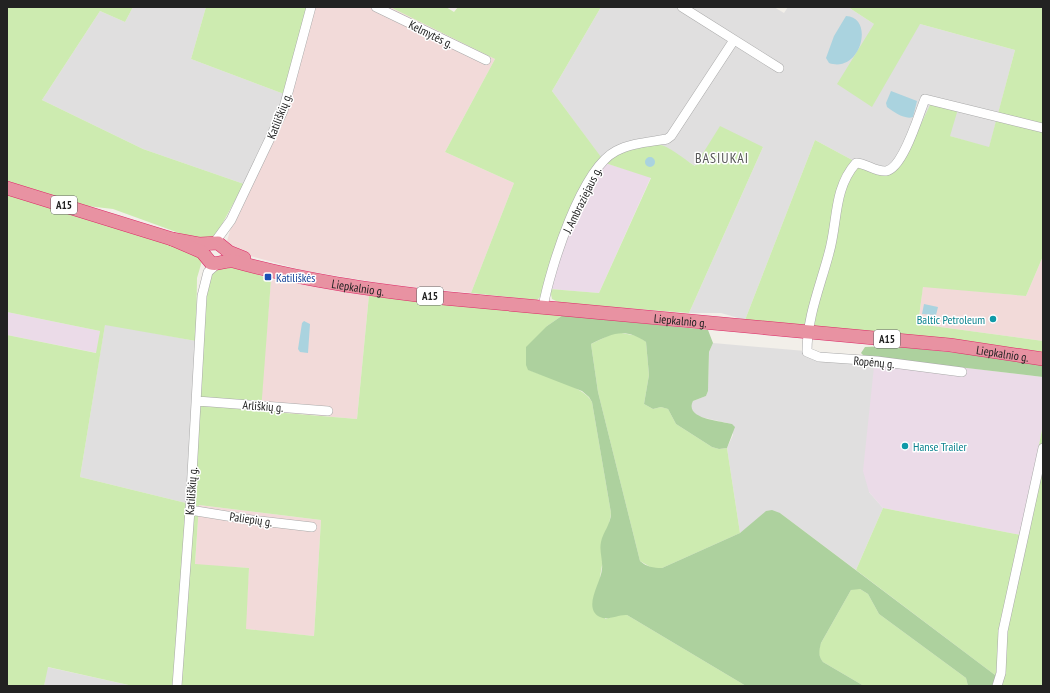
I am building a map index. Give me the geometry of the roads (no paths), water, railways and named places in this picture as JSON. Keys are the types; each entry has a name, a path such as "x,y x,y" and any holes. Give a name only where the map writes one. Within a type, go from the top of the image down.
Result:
{"highway":[{"name":"Liepkalnio g.","path":"7,188 215,252 233,261 300,278 401,293 966,347 1043,359"}],"street":[{"name":"Katiliškių g.","path":"177,686 197,401 202,296 200,284 283,111 311,7"},
{"name":"Kelmytės g.","path":"376,7 486,60"},
{"path":"682,7 778,68"},
{"name":"J. Ambraziejaus g.","path":"543,307 551,273 558,252 579,201 600,163 615,151 625,147 667,139 671,136 734,40"},
{"path":"807,332 811,312 833,238 835,213 843,185 856,163 879,171 887,171 897,164 905,149 925,99 1043,128"},
{"name":"Ropėnų g.","path":"807,332 807,352 819,358 878,361 962,372"},
{"name":"Arliškių g.","path":"197,401 328,411"},
{"path":"997,686 1001,673 1003,631 1043,448"},
{"name":"Paliepių g.","path":"190,510 252,520 312,527"}],"water":[{"path":"846,16 855,19 860,25 862,34 860,44 856,53 849,60 840,64 829,63 826,58 834,36"},
{"path":"891,91 917,101 913,117 910,118 903,116 887,107 886,103"},
{"path":"648,157 652,157 654,158 654,166 648,167 645,164 645,160"},
{"path":"924,304 938,307 936,315 922,314"},
{"path":"304,321 310,324 308,353 300,352 298,349 302,323"}],"place":[{"name":"Katiliškės","path":"268,277"},
{"name":"Baltic Petroleum","path":"993,319"},
{"name":"Hanse Trailer","path":"905,446"}],"district":[{"name":"BASIUKAI","path":"722,158"}]}
